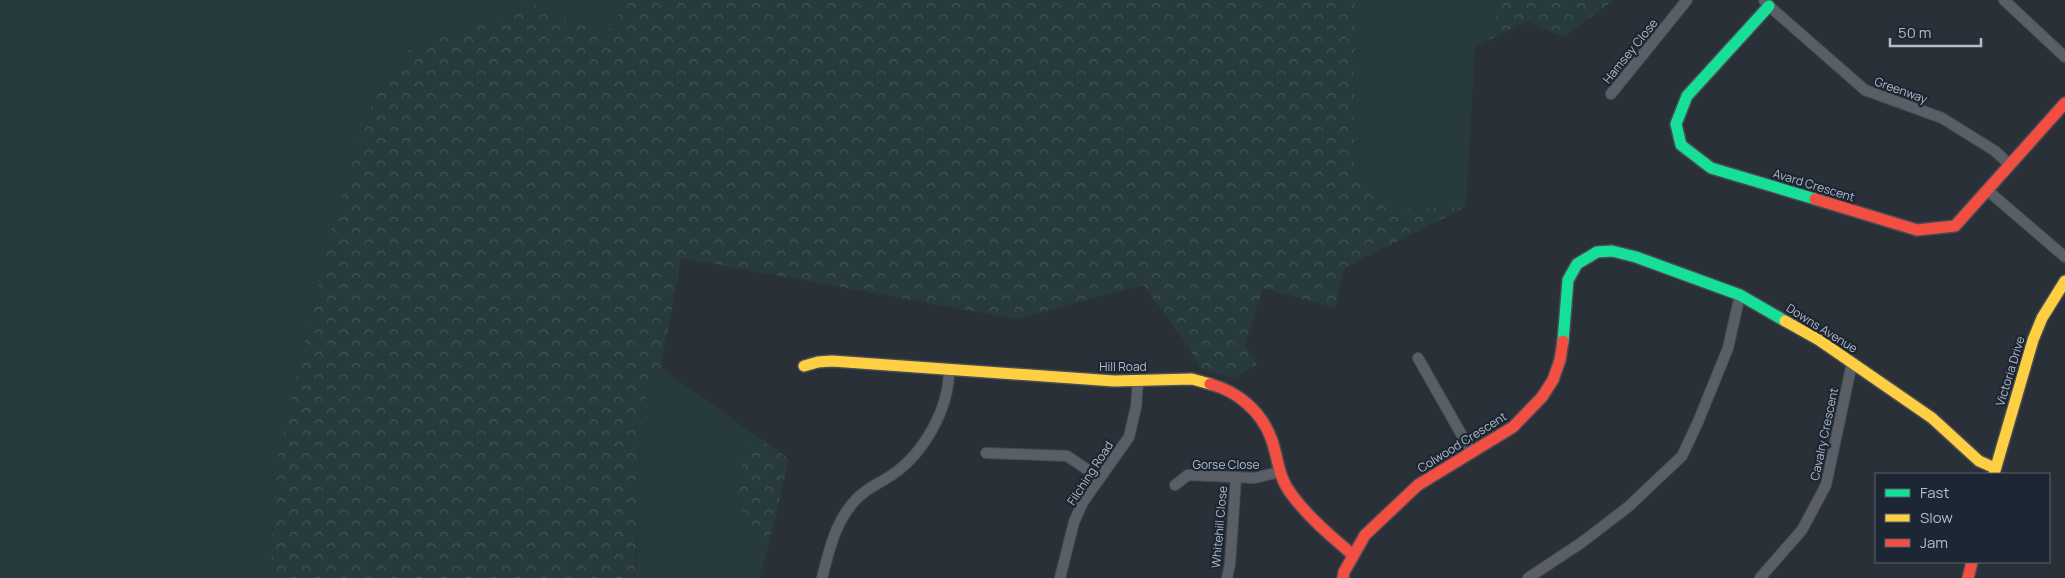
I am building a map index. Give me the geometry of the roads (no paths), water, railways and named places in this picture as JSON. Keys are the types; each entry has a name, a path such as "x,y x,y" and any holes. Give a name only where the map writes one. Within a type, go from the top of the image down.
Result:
{"street":[{"name":"Hamsey Close","path":"1611,94 1687,0"},
{"path":"2004,0 2065,57"},
{"name":"Greenway","path":"1766,3 1865,90 1942,118 1995,151 2010,165"},
{"name":"Avard Crescent","path":"1766,3 1686,96 1676,124 1681,145 1711,168 1918,230 1955,226 2065,103"},
{"path":"1987,190 2065,257"},
{"name":"Downs Avenue","path":"1612,251 1636,257 1740,295 1819,340 1932,418 1979,461 1994,471"},
{"name":"Colwood Crescent","path":"1343,578 1353,554 1370,530 1418,486 1513,428 1542,397 1553,380 1560,360 1565,331 1568,280 1577,264 1597,252 1612,251"},
{"name":"Victoria Drive","path":"1994,471 2033,340 2042,318 2065,281"},
{"path":"1528,578 1581,543 1628,507 1682,456 1728,348 1740,295"},
{"path":"1418,358 1472,453"},
{"name":"Hill Road","path":"804,366 832,361 1138,381 1192,379 1208,382 1225,388 1245,402 1258,415 1271,438 1279,472 1292,495 1340,545 1353,554"},
{"name":"Cavalry Crescent","path":"1760,578 1802,530 1826,486 1852,363"},
{"path":"822,578 831,541 840,520 853,502 912,457 930,434 946,395 949,370"},
{"name":"Filching Road","path":"1060,578 1074,522 1083,502 1129,437 1136,407 1138,381"},
{"path":"986,453 1067,456 1100,478"},
{"name":"Gorse Close","path":"1175,485 1188,475 1255,478 1279,472"},
{"name":"Whitehill Close","path":"1227,578 1230,564 1236,477"},
{"path":"1968,578 1972,563"}]}
